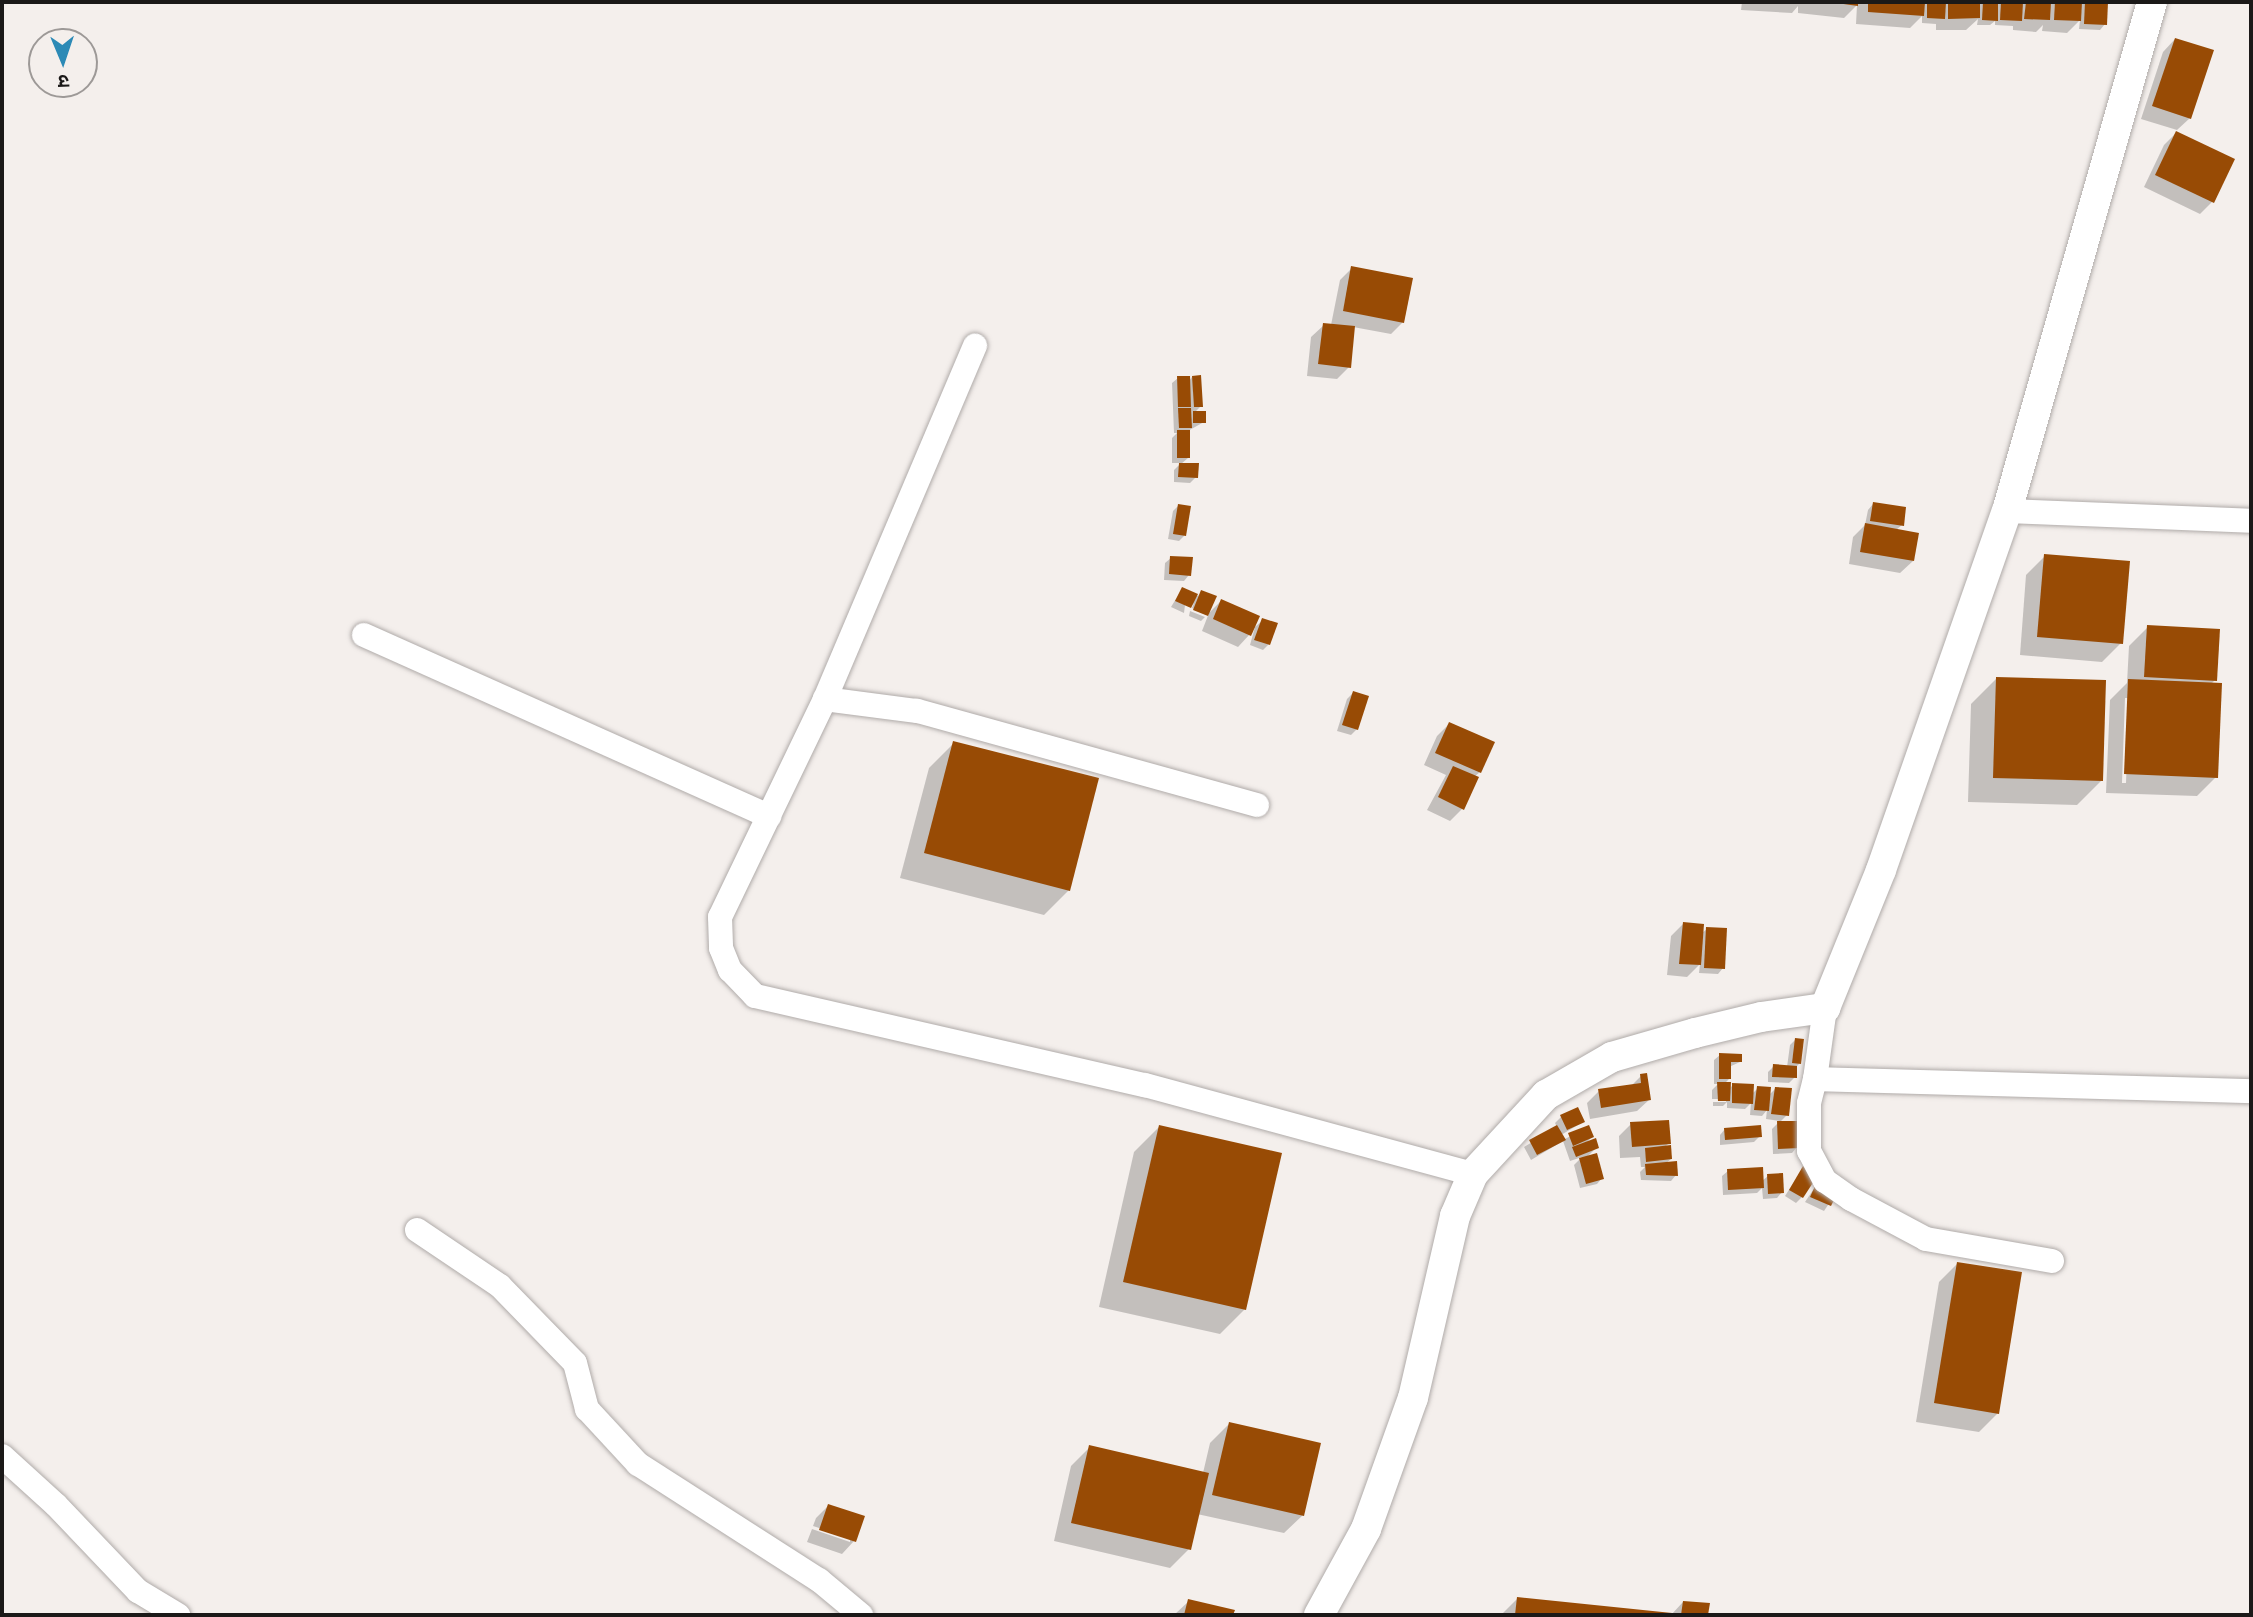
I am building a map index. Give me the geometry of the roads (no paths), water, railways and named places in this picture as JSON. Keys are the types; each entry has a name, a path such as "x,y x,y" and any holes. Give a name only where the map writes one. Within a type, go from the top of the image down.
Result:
{"street":[{"path":"2052,1261 1926,1239 1852,1199 1825,1181 1810,1151 1809,1103 1825,1008 1881,870 2007,511 2152,2"},
{"path":"975,346 825,699 720,918 721,948 730,970 755,996 1145,1085 1473,1174"},
{"path":"2007,511 2251,521"},
{"path":"365,635 769,816"},
{"path":"825,699 917,711 1257,805"},
{"path":"1319,1615 1366,1529 1413,1398 1455,1216 1473,1174 1546,1095 1612,1057 1695,1032 1761,1017 1825,1008"},
{"path":"1815,1079 2251,1091"},
{"path":"416,1230 500,1286 575,1363 587,1409 638,1464 819,1580 861,1615"},
{"path":"2,1456 56,1505 138,1591 178,1615"},
{"path":"132,1615 138,1591"}]}
